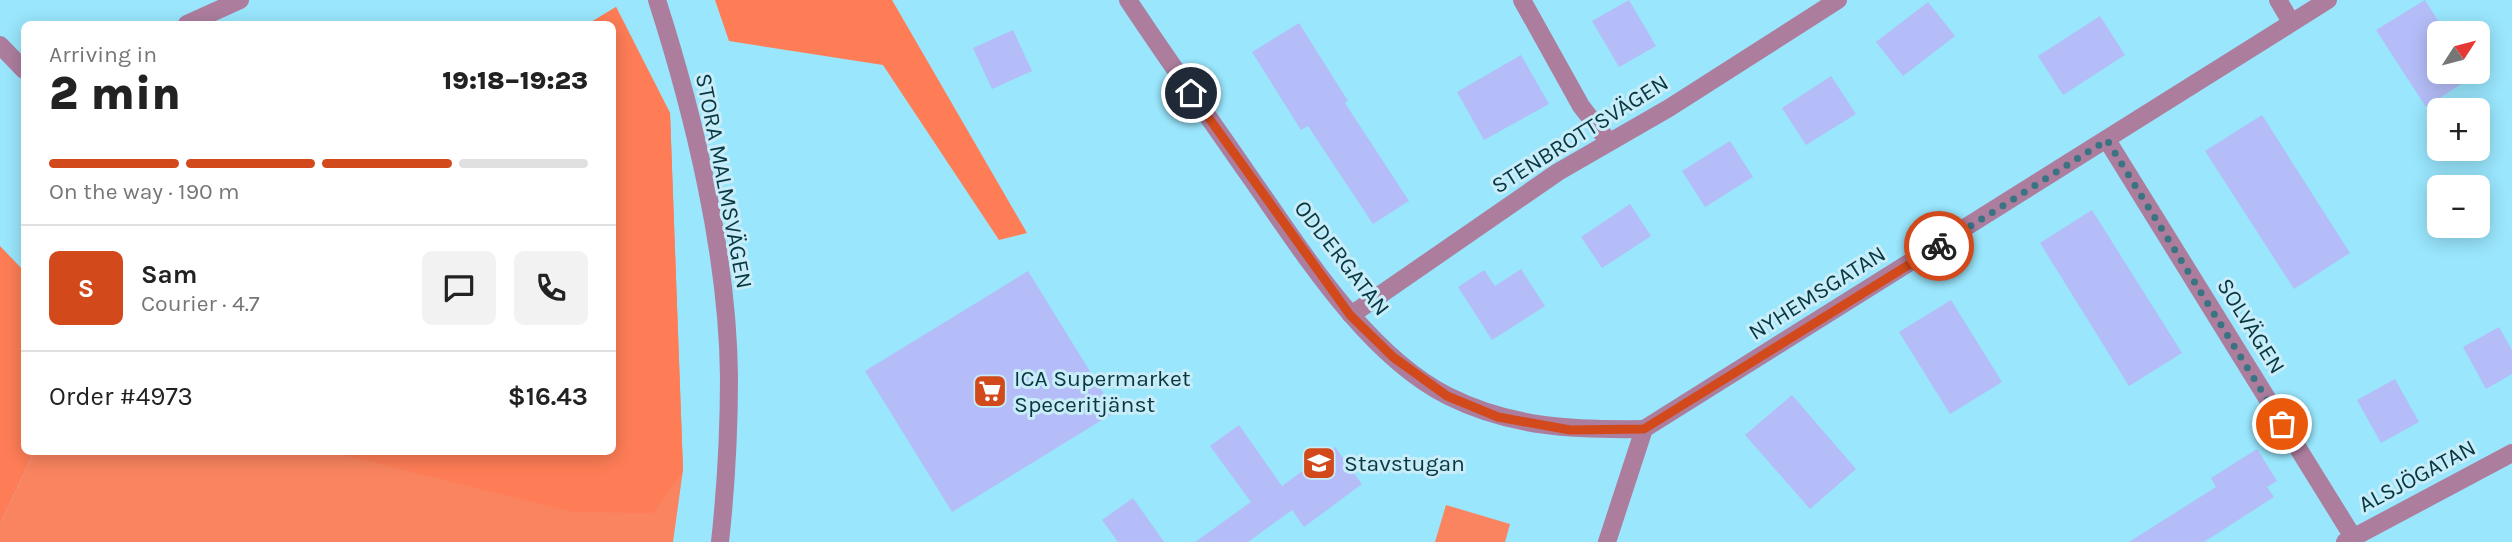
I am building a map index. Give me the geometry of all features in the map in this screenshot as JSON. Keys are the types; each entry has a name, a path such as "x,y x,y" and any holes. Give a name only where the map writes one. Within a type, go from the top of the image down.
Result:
{"street":[{"path":"194,21 240,0"},
{"name":"STORA MALMSVÄGEN","path":"657,0 685,96 715,242 723,310 729,375 720,542"},
{"name":"ODDERGATAN","path":"1128,0 1284,225 1350,315 1393,357 1447,396 1498,417 1570,430 1644,429"},
{"path":"1522,0 1581,106 1609,142"},
{"name":"STENBROTTSVÄGEN","path":"1350,315 1558,172 1838,0"},
{"path":"2278,0 2291,22"},
{"name":"NYHEMSGATAN","path":"1644,429 2328,0"},
{"path":"0,45 21,68"},
{"name":"SOLVÄGEN","path":"2107,140 2349,540"},
{"path":"1607,542 1644,429"},
{"name":"ALSJÖGATAN","path":"2349,540 2512,453"}],"shaded area":[{"path":"715,0 892,0 1027,233 999,240 883,65 729,41"},
{"path":"616,7 670,113 683,470 673,542 0,542 0,524 33,455 616,455 616,21 593,21"},
{"path":"616,7 670,113 683,471 653,513 574,512 343,455 616,455 616,21 593,21"},
{"path":"0,246 21,268 21,455 33,455 0,524"},
{"path":"1446,505 1510,524 1505,542 1435,542"}],"building":[{"path":"1629,0 1656,46 1619,67 1592,21"},
{"path":"2425,0 2438,21 2427,21 2427,84 2461,84 2440,98 2427,98 2426,107 2376,30"},
{"path":"1928,2 1955,36 1903,76 1876,42"},
{"path":"2100,16 2125,55 2063,95 2038,56"},
{"path":"1299,23 1348,101 1345,103 1409,201 1373,224 1308,126 1301,130 1252,52"},
{"path":"1013,30 1032,71 992,89 973,48"},
{"path":"1521,55 1549,104 1484,140 1457,92"},
{"path":"1831,76 1856,114 1806,145 1782,108"},
{"path":"2262,115 2350,253 2294,289 2205,151"},
{"path":"1730,141 1753,177 1705,207 1682,171"},
{"path":"1630,204 1651,236 1602,268 1581,237"},
{"path":"2092,210 2182,353 2129,386 2040,243"},
{"path":"1521,269 1545,306 1492,340 1458,287 1484,270 1495,286"},
{"name":"ICA Supermarket Speceritjänst","path":"1028,271 1115,412 952,512 865,371"},
{"path":"1951,300 2002,382 1950,414 1899,332"},
{"path":"2499,327 2512,350 2512,374 2486,389 2463,347"},
{"path":"2395,379 2419,422 2381,443 2357,400"},
{"path":"1792,395 1856,469 1810,509 1745,435"},
{"path":"1239,425 1282,486 1335,447 1362,484 1304,527 1292,510 1248,542 1195,542 1251,502 1210,446"},
{"path":"2257,449 2277,481 2267,487 2274,497 2204,542 2129,542 2216,487 2211,478"},
{"path":"1133,498 1164,542 1118,542 1102,520"}],"way so far":[{"path":"1939,246 2107,140 2282,424"}],"place":[{"name":"ICA Supermarket Speceritjänst","path":"990,391"},
{"name":"Stavstugan","path":"1319,463"}],"route":[{"path":"1191,93 1350,315 1393,357 1447,396 1498,417 1570,430 1644,429 1939,246"}]}
